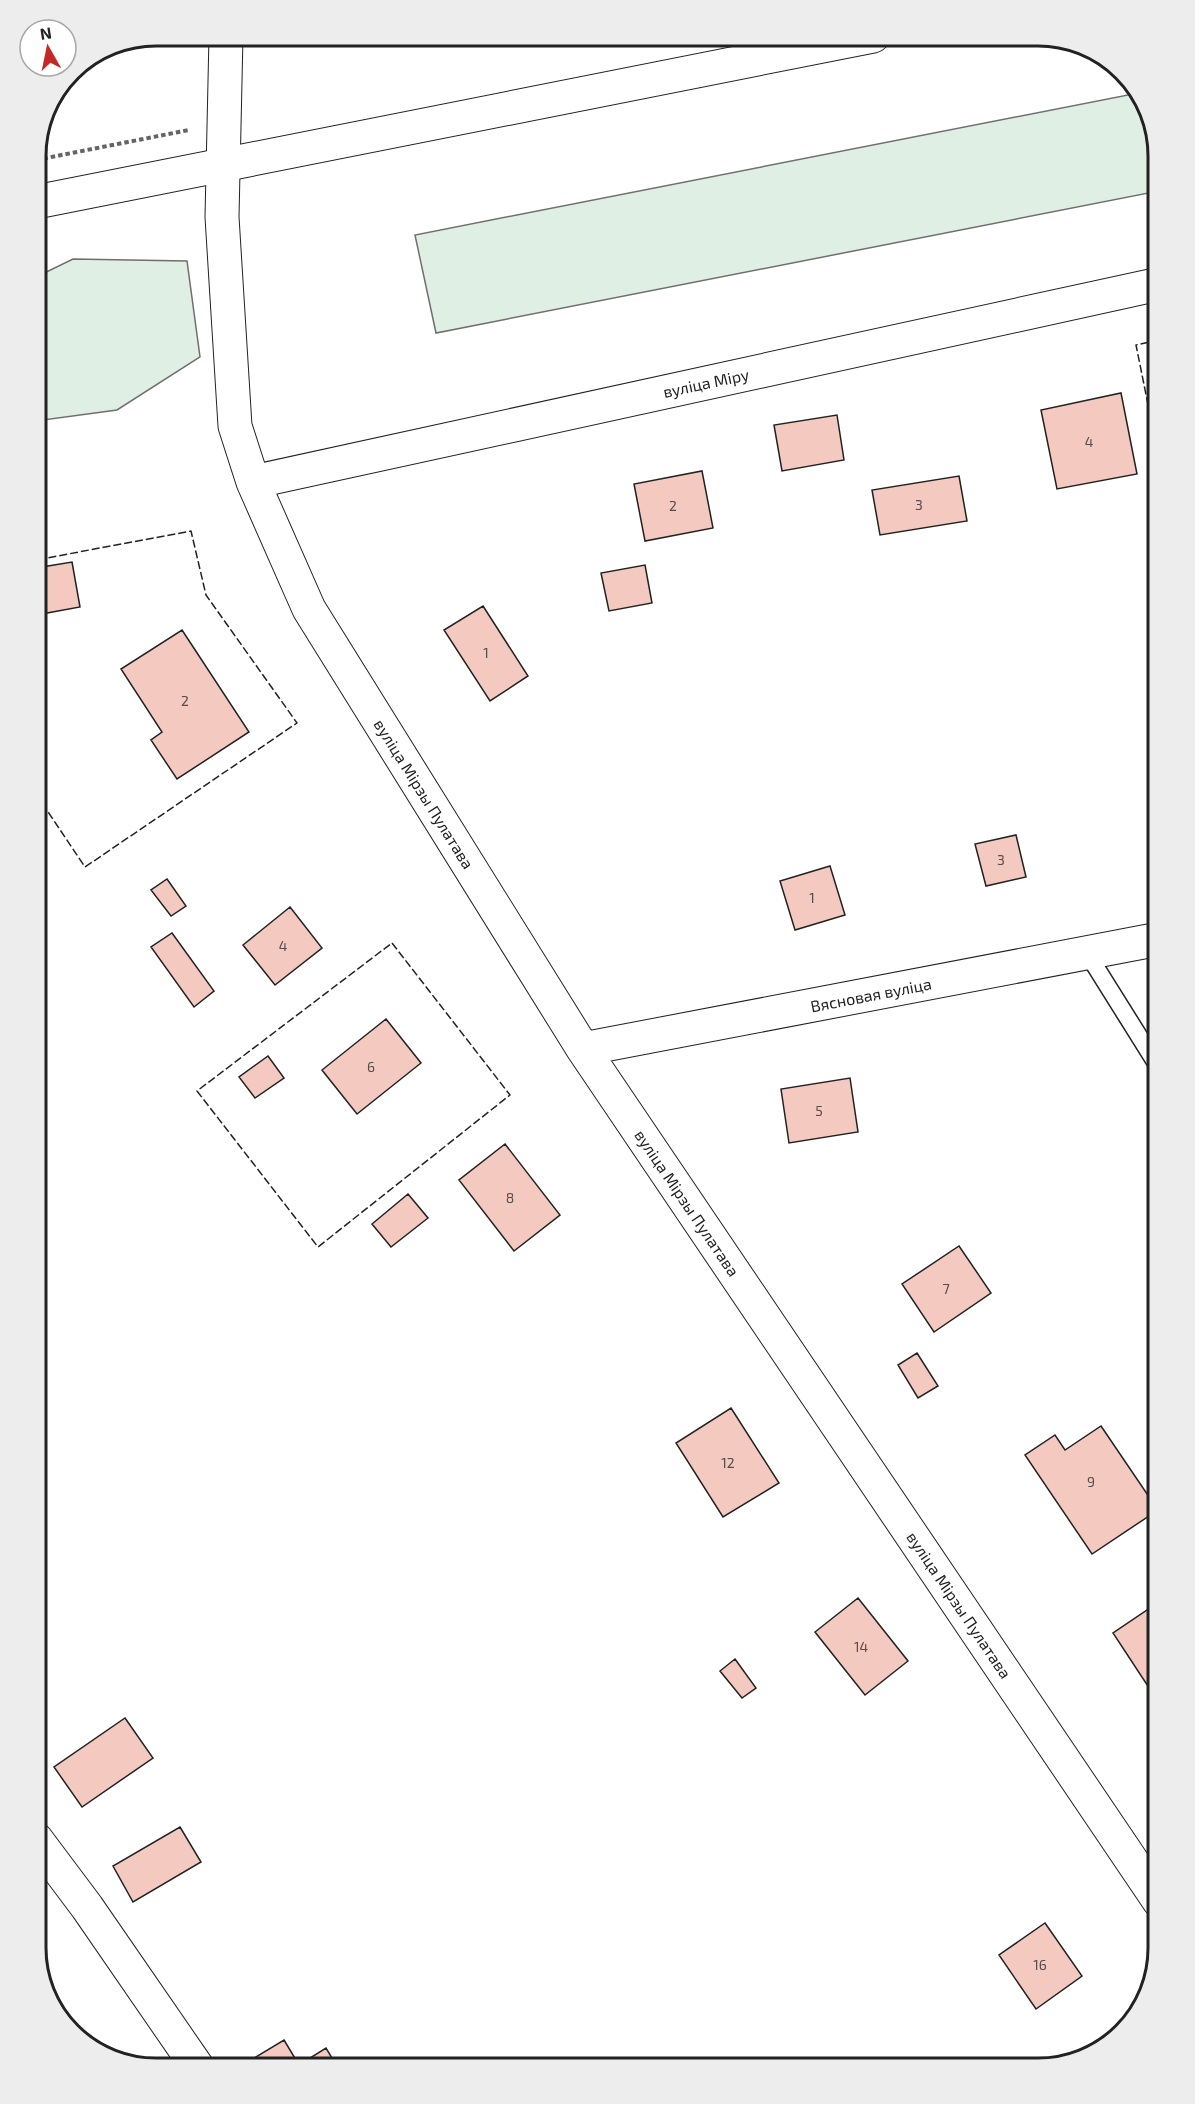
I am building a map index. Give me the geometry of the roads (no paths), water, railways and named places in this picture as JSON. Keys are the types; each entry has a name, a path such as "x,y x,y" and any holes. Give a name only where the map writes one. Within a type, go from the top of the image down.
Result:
{"street":[{"name":"вуліца Мірзы Пулатава","path":"226,46 222,217 235,426 253,482 309,609 584,1049 1148,1885"},
{"path":"47,200 818,47"},
{"name":"вуліца Міру","path":"253,482 1148,286"},
{"name":"Вясновая вуліца","path":"584,1049 1148,941"},
{"path":"46,1852 87,1907 190,2057"}],"lane":[{"path":"1087,953 1148,1050"}]}
